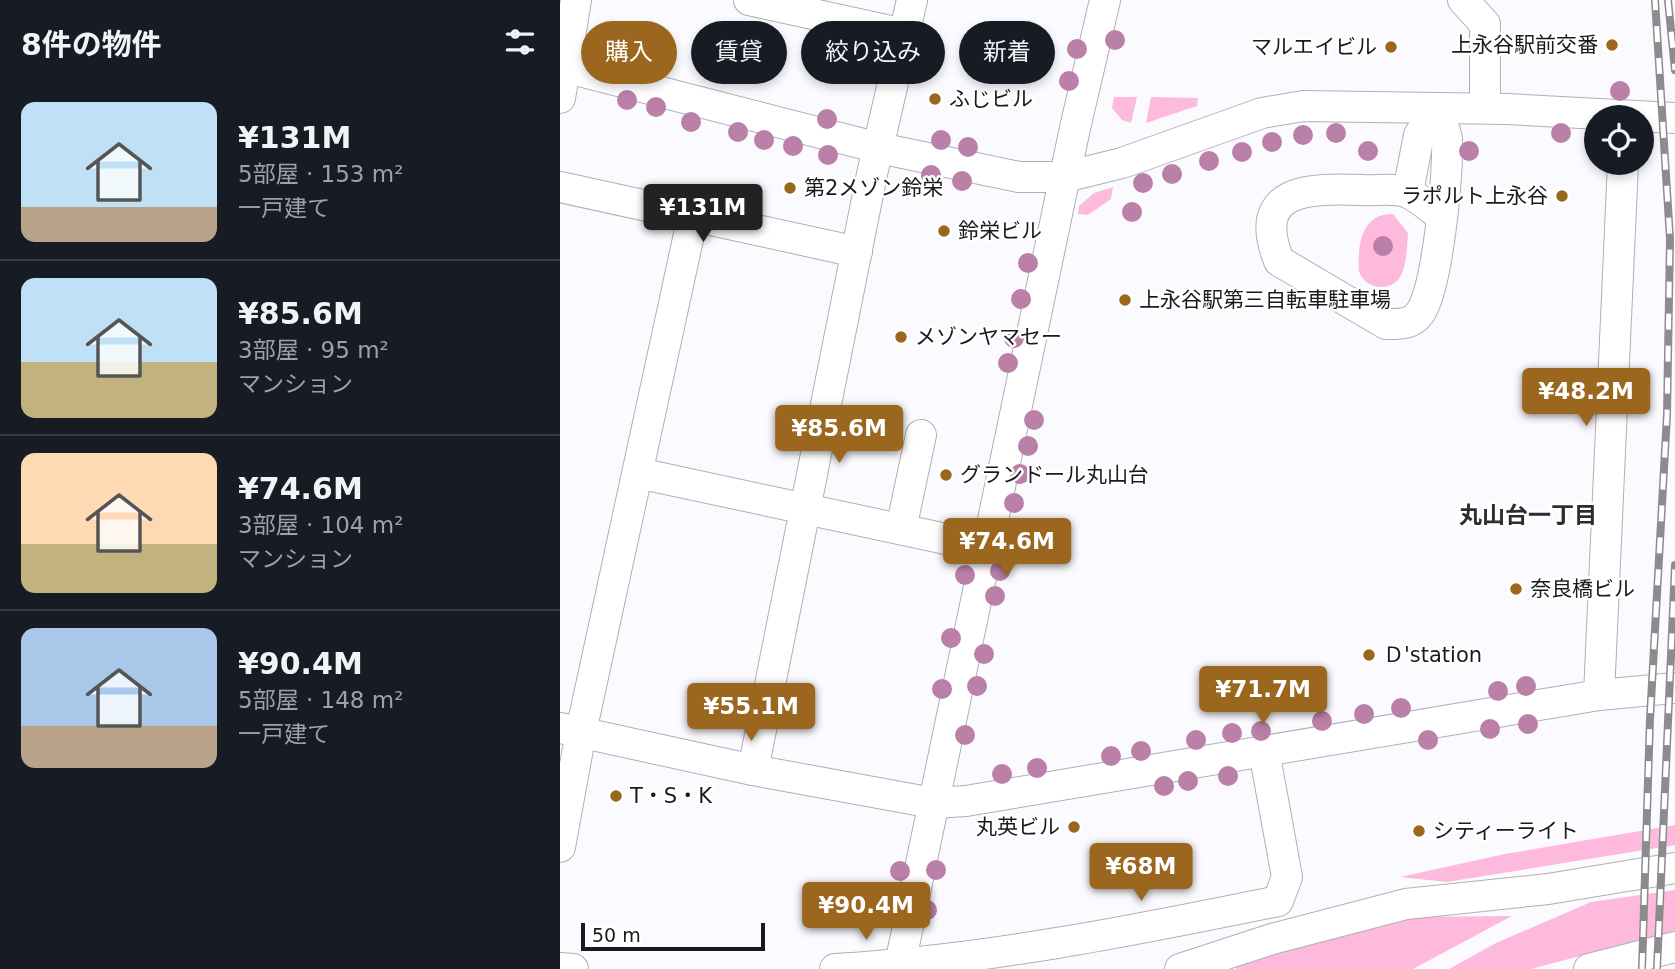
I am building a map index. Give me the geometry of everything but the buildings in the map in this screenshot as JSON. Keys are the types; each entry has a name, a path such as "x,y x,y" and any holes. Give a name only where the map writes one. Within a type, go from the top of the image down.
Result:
{"street":[{"path":"560,98 576,0"},
{"path":"749,0 845,21"},
{"path":"907,21 912,0"},
{"path":"900,967 1065,177 1105,0"},
{"path":"1463,0 1485,24 1485,108"},
{"path":"564,67 879,148 1019,177 1065,177 1122,163 1262,113 1303,106 1485,108 1584,114"},
{"path":"753,770 804,508 893,84"},
{"path":"1408,192 1419,135 1437,109"},
{"path":"1437,109 1447,137 1441,216 1429,297 1419,316 1406,324 1386,324 1279,261 1270,225 1277,206 1294,194 1317,188 1408,192 1441,216"},
{"path":"1654,118 1675,118"},
{"path":"1599,695 1622,175"},
{"path":"560,187 857,252"},
{"path":"560,847 571,730 638,473 693,216"},
{"path":"901,529 921,435"},
{"path":"638,473 988,548"},
{"path":"571,730 753,770 933,803 966,802 1599,695 1675,688"},
{"path":"835,969 900,967 1091,940 1278,901 1287,877 1264,751"},
{"path":"1180,969 1220,963 1406,904 1548,889 1675,868"},
{"path":"1596,968 1675,947"},
{"path":"560,968 573,969"}],"shaded area":[{"path":"1114,97 1137,97 1131,123 1122,120 1112,108"},
{"path":"1151,97 1198,98 1197,106 1146,123"},
{"path":"1113,187 1111,199 1088,215 1078,214 1079,206 1094,193"},
{"path":"1393,214 1408,233 1404,268 1393,284 1373,286 1362,278 1359,271 1361,241 1368,225 1374,219"},
{"path":"1675,825 1675,845 1447,882 1400,877 1505,854"},
{"path":"1675,890 1675,931 1531,969 1449,969 1496,943 1591,902"},
{"path":"1512,916 1413,969 1236,969 1236,966 1301,943 1397,917"}],"railway":[{"path":"1642,969 1650,719 1667,415 1670,239 1655,0"},
{"path":"1668,0 1675,70"},
{"path":"1657,969 1675,565"}],"place":[{"name":"上永谷駅前交番","path":"1612,45"},
{"name":"マルエイビル","path":"1391,47"},
{"name":"ふじビル","path":"935,99"},
{"name":"第2メゾン鈴栄","path":"790,188"},
{"name":"ラポルト上永谷","path":"1562,196"},
{"name":"鈴栄ビル","path":"944,231"},
{"name":"上永谷駅第三自転車駐車場","path":"1125,300"},
{"name":"メゾンヤマセー","path":"901,337"},
{"name":"グランドール丸山台","path":"946,475"},
{"name":"奈良橋ビル","path":"1516,589"},
{"name":"Ｄ'station","path":"1369,655"},
{"name":"T・S・K","path":"616,796"},
{"name":"丸英ビル","path":"1074,827"},
{"name":"シティーライト","path":"1419,831"}],"district":[{"name":"丸山台一丁目","path":"1528,515"}]}
